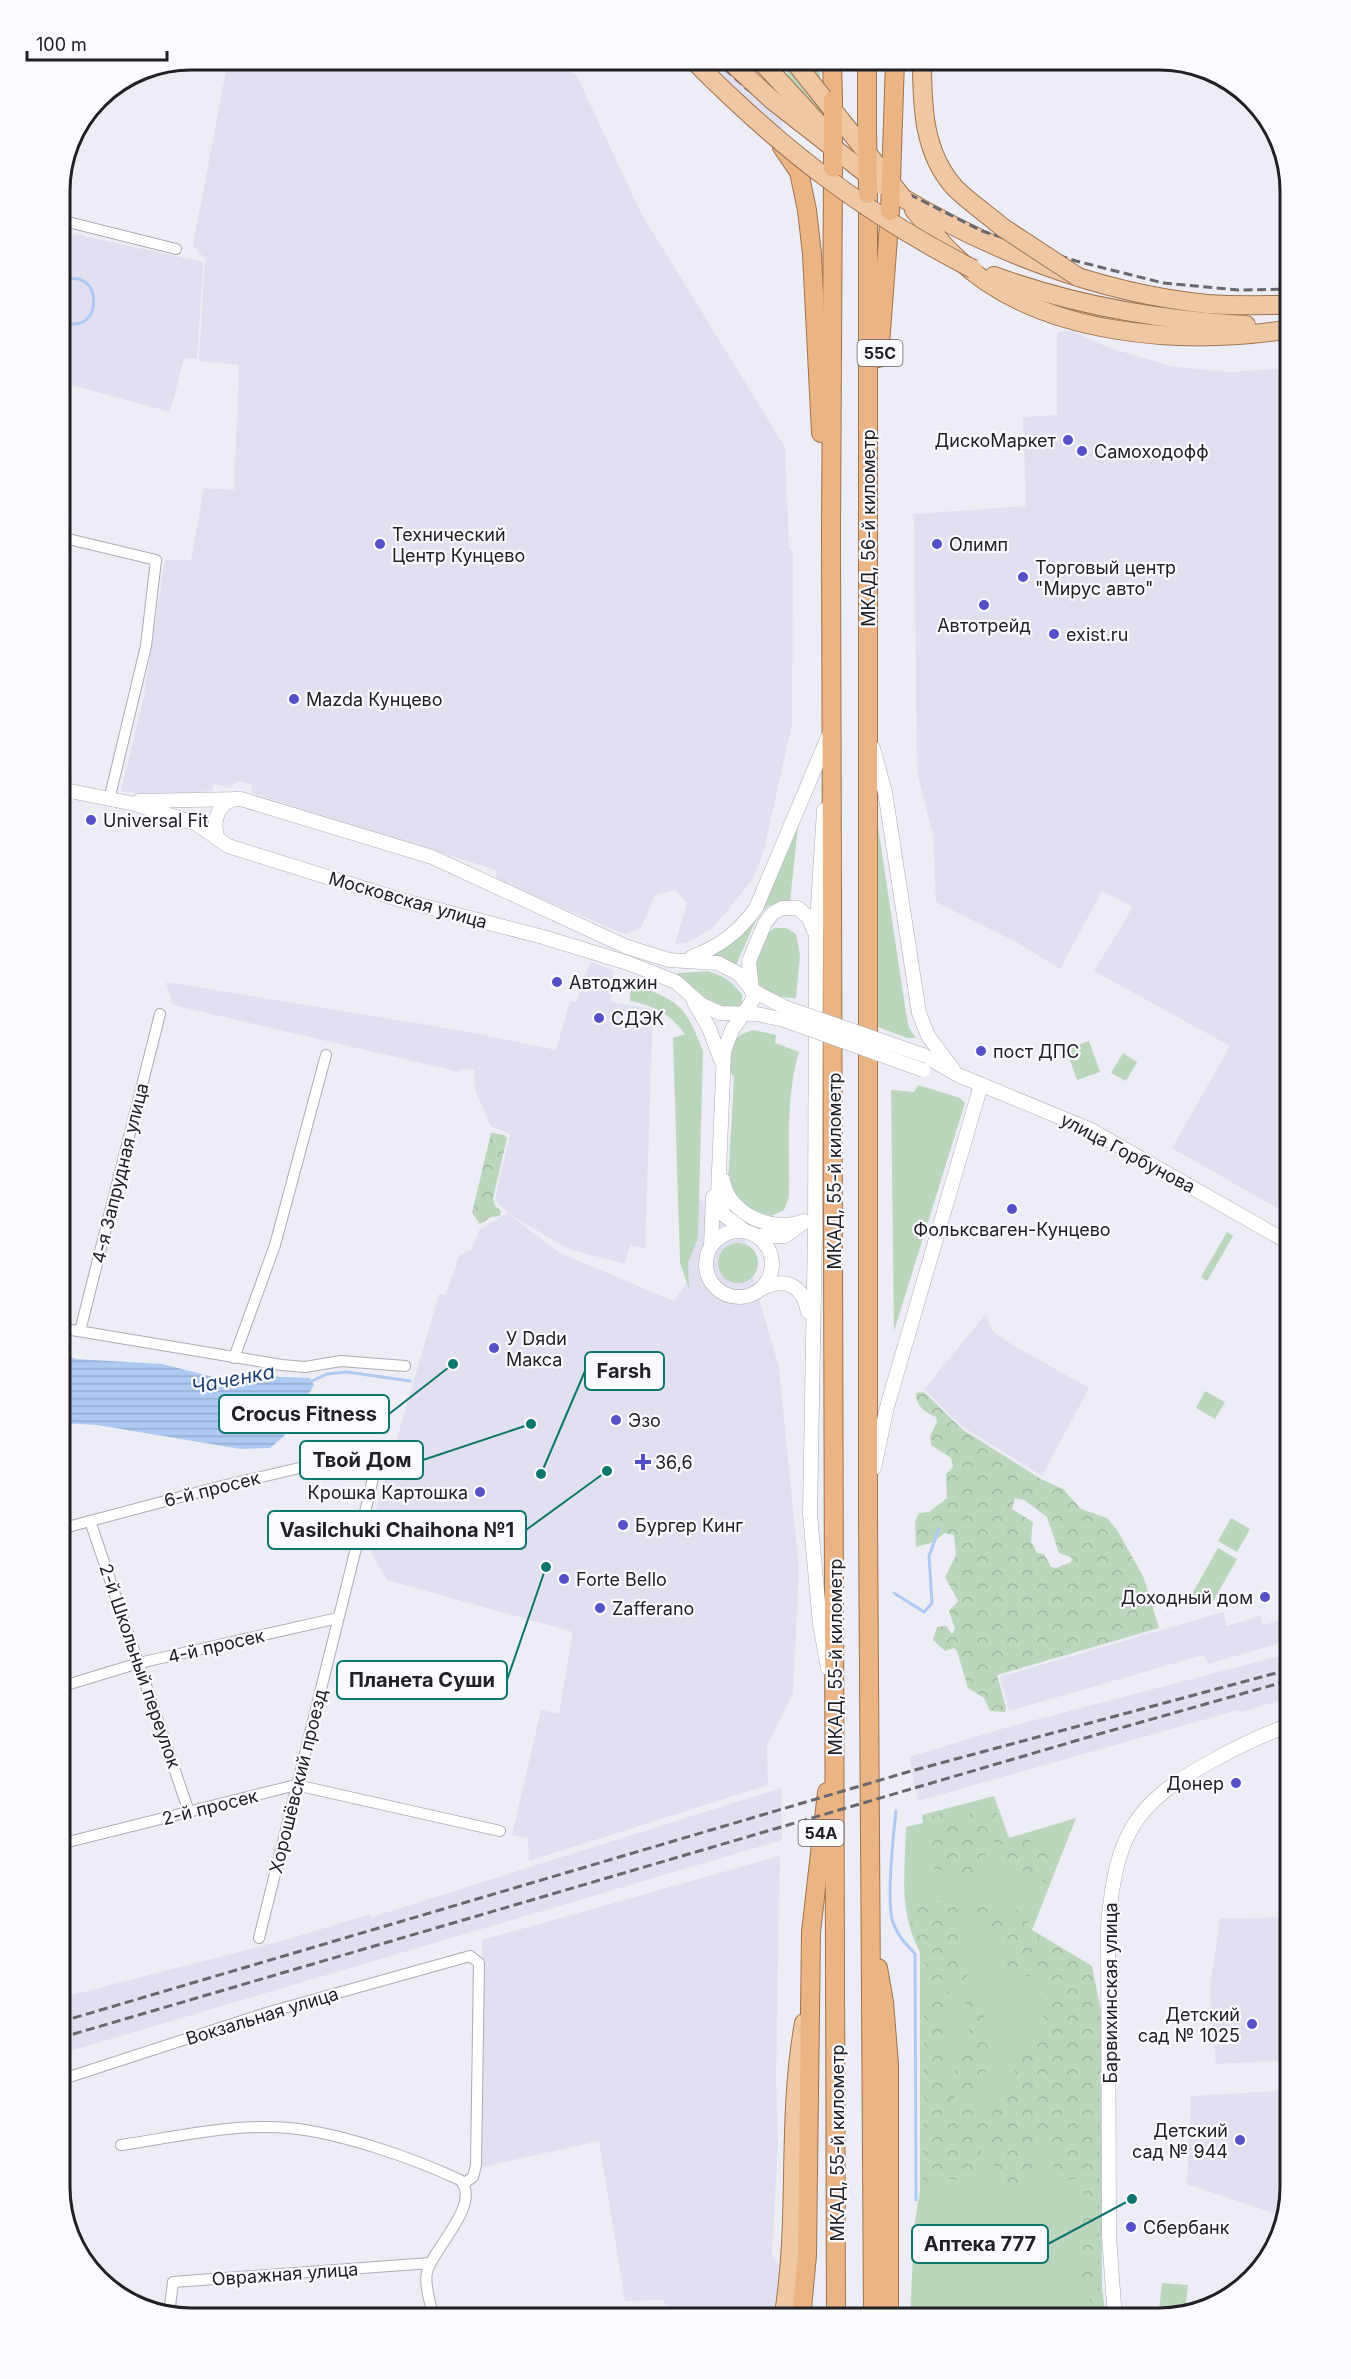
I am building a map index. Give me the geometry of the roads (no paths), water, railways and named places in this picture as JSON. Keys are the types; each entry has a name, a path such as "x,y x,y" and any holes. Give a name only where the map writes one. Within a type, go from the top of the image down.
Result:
{"highway":[{"path":"711,71 789,155 799,172 812,254 822,447 831,535"},
{"name":"МКАД, 56-й километр","path":"832,71 831,535 834,995"},
{"name":"МКАД, 56-й километр","path":"867,71 867,125 874,190 868,731 869,995"},
{"name":"55C","path":"870,495 890,211 895,71"},
{"name":"МКАД, 55-й километр","path":"834,995 836,2308"},
{"name":"МКАД, 55-й километр","path":"869,995 869,1916 873,2308"},
{"name":"54А","path":"807,2255 810,1991 818,1852 835,1734"},
{"path":"869,1916 884,2002 889,2064 890,2308"},
{"path":"802,2308 807,2255"}],"main road":[{"path":"704,71 758,123 844,193 895,226 973,269 1035,291 1118,312 1196,322 1280,326"},
{"path":"740,71 874,190 918,208 1003,249 1078,277 1128,290 1208,304 1280,305"},
{"path":"769,71 874,190"},
{"path":"801,71 880,171 957,259 999,289 1032,306 1088,323 1145,334 1232,336 1280,329"},
{"path":"922,71 924,118 934,154 956,189 1002,227 1078,277"},
{"path":"784,2308 790,2253 796,2081 810,1991"},
{"name":"54А","path":"807,2255 808,2308"},
{"path":"890,2273 895,2308"}],"street":[{"path":"71,223 176,249"},
{"path":"71,540 156,561 146,646 109,800"},
{"path":"833,703 816,939 810,1514 820,1624 835,1709"},
{"path":"868,731 885,792 919,1014 928,1036 958,1075"},
{"path":"668,979 670,966 728,940 743,926 756,908 829,735"},
{"name":"Московская улица","path":"71,791 128,802 237,798 432,857 627,947 655,957 706,960 729,967 739,974 752,990"},
{"path":"217,837 215,821 220,808 237,798"},
{"name":"Московская улица","path":"128,802 197,824 224,844 234,848 401,900 554,940 628,963 668,979 702,1005 720,1013 744,1015"},
{"path":"763,1288 770,1277 772,1264 766,1245 730,1222 721,1209 718,1195 722,1064 730,1036 753,1000 749,961 765,923 773,913 790,907 804,912 810,918 816,939"},
{"name":"улица Горбунова","path":"752,990 784,1014 958,1075 1091,1130 1280,1238"},
{"path":"690,994 709,1028 722,1064"},
{"name":"4-я Запрудная улица","path":"80,1331 160,1014"},
{"name":"улица Горбунова","path":"744,1015 784,1014"},
{"path":"923,1063 931,1068 937,1063 937,1048"},
{"path":"234,1359 275,1245 326,1055"},
{"name":"улица Горбунова","path":"937,1063 958,1075"},
{"path":"868,1515 877,1451 887,1407 981,1085"},
{"path":"720,1160 726,1194 739,1209 769,1223 792,1224 804,1221"},
{"path":"720,1160 713,1185 711,1246 705,1264 708,1277 715,1288 726,1295 739,1298 783,1282 801,1291 806,1300 812,1333"},
{"path":"711,1246 726,1233 785,1236 800,1227 804,1221 815,1174"},
{"path":"70,1330 234,1359 305,1367 341,1361 405,1366"},
{"name":"6-й просек","path":"70,1526 222,1486 364,1455"},
{"name":"Хорошёвский проезд","path":"259,1938 375,1467 373,1458 364,1455"},
{"name":"2-й Школьный переулок","path":"90,1521 189,1812"},
{"name":"4-й просек","path":"70,1684 139,1663 338,1618"},
{"name":"Барвихинская улица","path":"1114,2308 1109,2236 1108,1925 1112,1878 1125,1840 1137,1818 1151,1802 1175,1782 1214,1760 1241,1745 1280,1729"},
{"name":"2-й просек","path":"70,1841 297,1785 500,1831"},
{"name":"Вокзальная улица","path":"70,2077 266,2013 464,1956 476,1958 479,1963 476,2165 472,2177 463,2184"},
{"path":"121,2145 223,2130 290,2128 377,2149 454,2178 463,2184 464,2203 457,2222 430,2263 426,2283 432,2308"},
{"name":"Овражная улица","path":"170,2306 173,2282 430,2263"}],"water":[{"path":"70,1357 162,1364 225,1380 243,1381 258,1376 310,1378 314,1385 284,1436 270,1448 241,1449 97,1425 70,1424"}],"waterway":[{"path":"71,280 85,282 92,291 94,301 92,312 85,320 75,324 71,323"},
{"name":"Чаченка","path":"310,1382 327,1374 347,1372 410,1381"},
{"path":"894,1593 924,1612 932,1603 929,1556 939,1529"},
{"path":"896,1811 891,1866 892,1919 901,1938 915,1954 916,2200"}],"railway":[{"path":"727,71 747,89 816,137"},
{"path":"885,182 982,231 1076,261 1163,283 1238,290 1280,289"},
{"path":"70,2019 911,1771 1280,1672"},
{"path":"70,2035 1280,1683"}],"place":[{"name":"ДискоМаркет","path":"1068,440"},
{"name":"Самоходофф","path":"1082,451"},
{"name":"Технический Центр Кунцево","path":"380,544"},
{"name":"Олимп","path":"937,544"},
{"name":"Торговый центр \"Мирус авто\"","path":"1023,577"},
{"name":"Автотрейд","path":"984,605"},
{"name":"exist.ru","path":"1054,634"},
{"name":"Mazda Кунцево","path":"294,699"},
{"name":"Universal Fit","path":"91,820"},
{"name":"Автоджин","path":"557,982"},
{"name":"СДЭК","path":"599,1018"},
{"name":"пост ДПС","path":"981,1051"},
{"name":"Фольксваген-Кунцево","path":"1012,1209"},
{"name":"У Dяdи Макса","path":"494,1348"},
{"name":"Crocus Fitness","path":"453,1364"},
{"name":"Эзо","path":"616,1420"},
{"name":"Твой Дом","path":"531,1424"},
{"name":"36,6","path":"643,1462"},
{"name":"Vasilchuki Chaihona №1","path":"607,1471"},
{"name":"Farsh","path":"541,1474"},
{"name":"Крошка Картошка","path":"480,1492"},
{"name":"Бургер Кинг","path":"623,1525"},
{"name":"Планета Суши","path":"546,1567"},
{"name":"Forte Bello","path":"564,1579"},
{"name":"Доходный дом","path":"1265,1597"},
{"name":"Zafferano","path":"600,1608"},
{"name":"Донер","path":"1236,1783"},
{"name":"Детский сад № 1025","path":"1252,2024"},
{"name":"Детский сад № 944","path":"1240,2140"},
{"name":"Аптека 777","path":"1132,2199"},
{"name":"Сбербанк","path":"1131,2227"}]}
